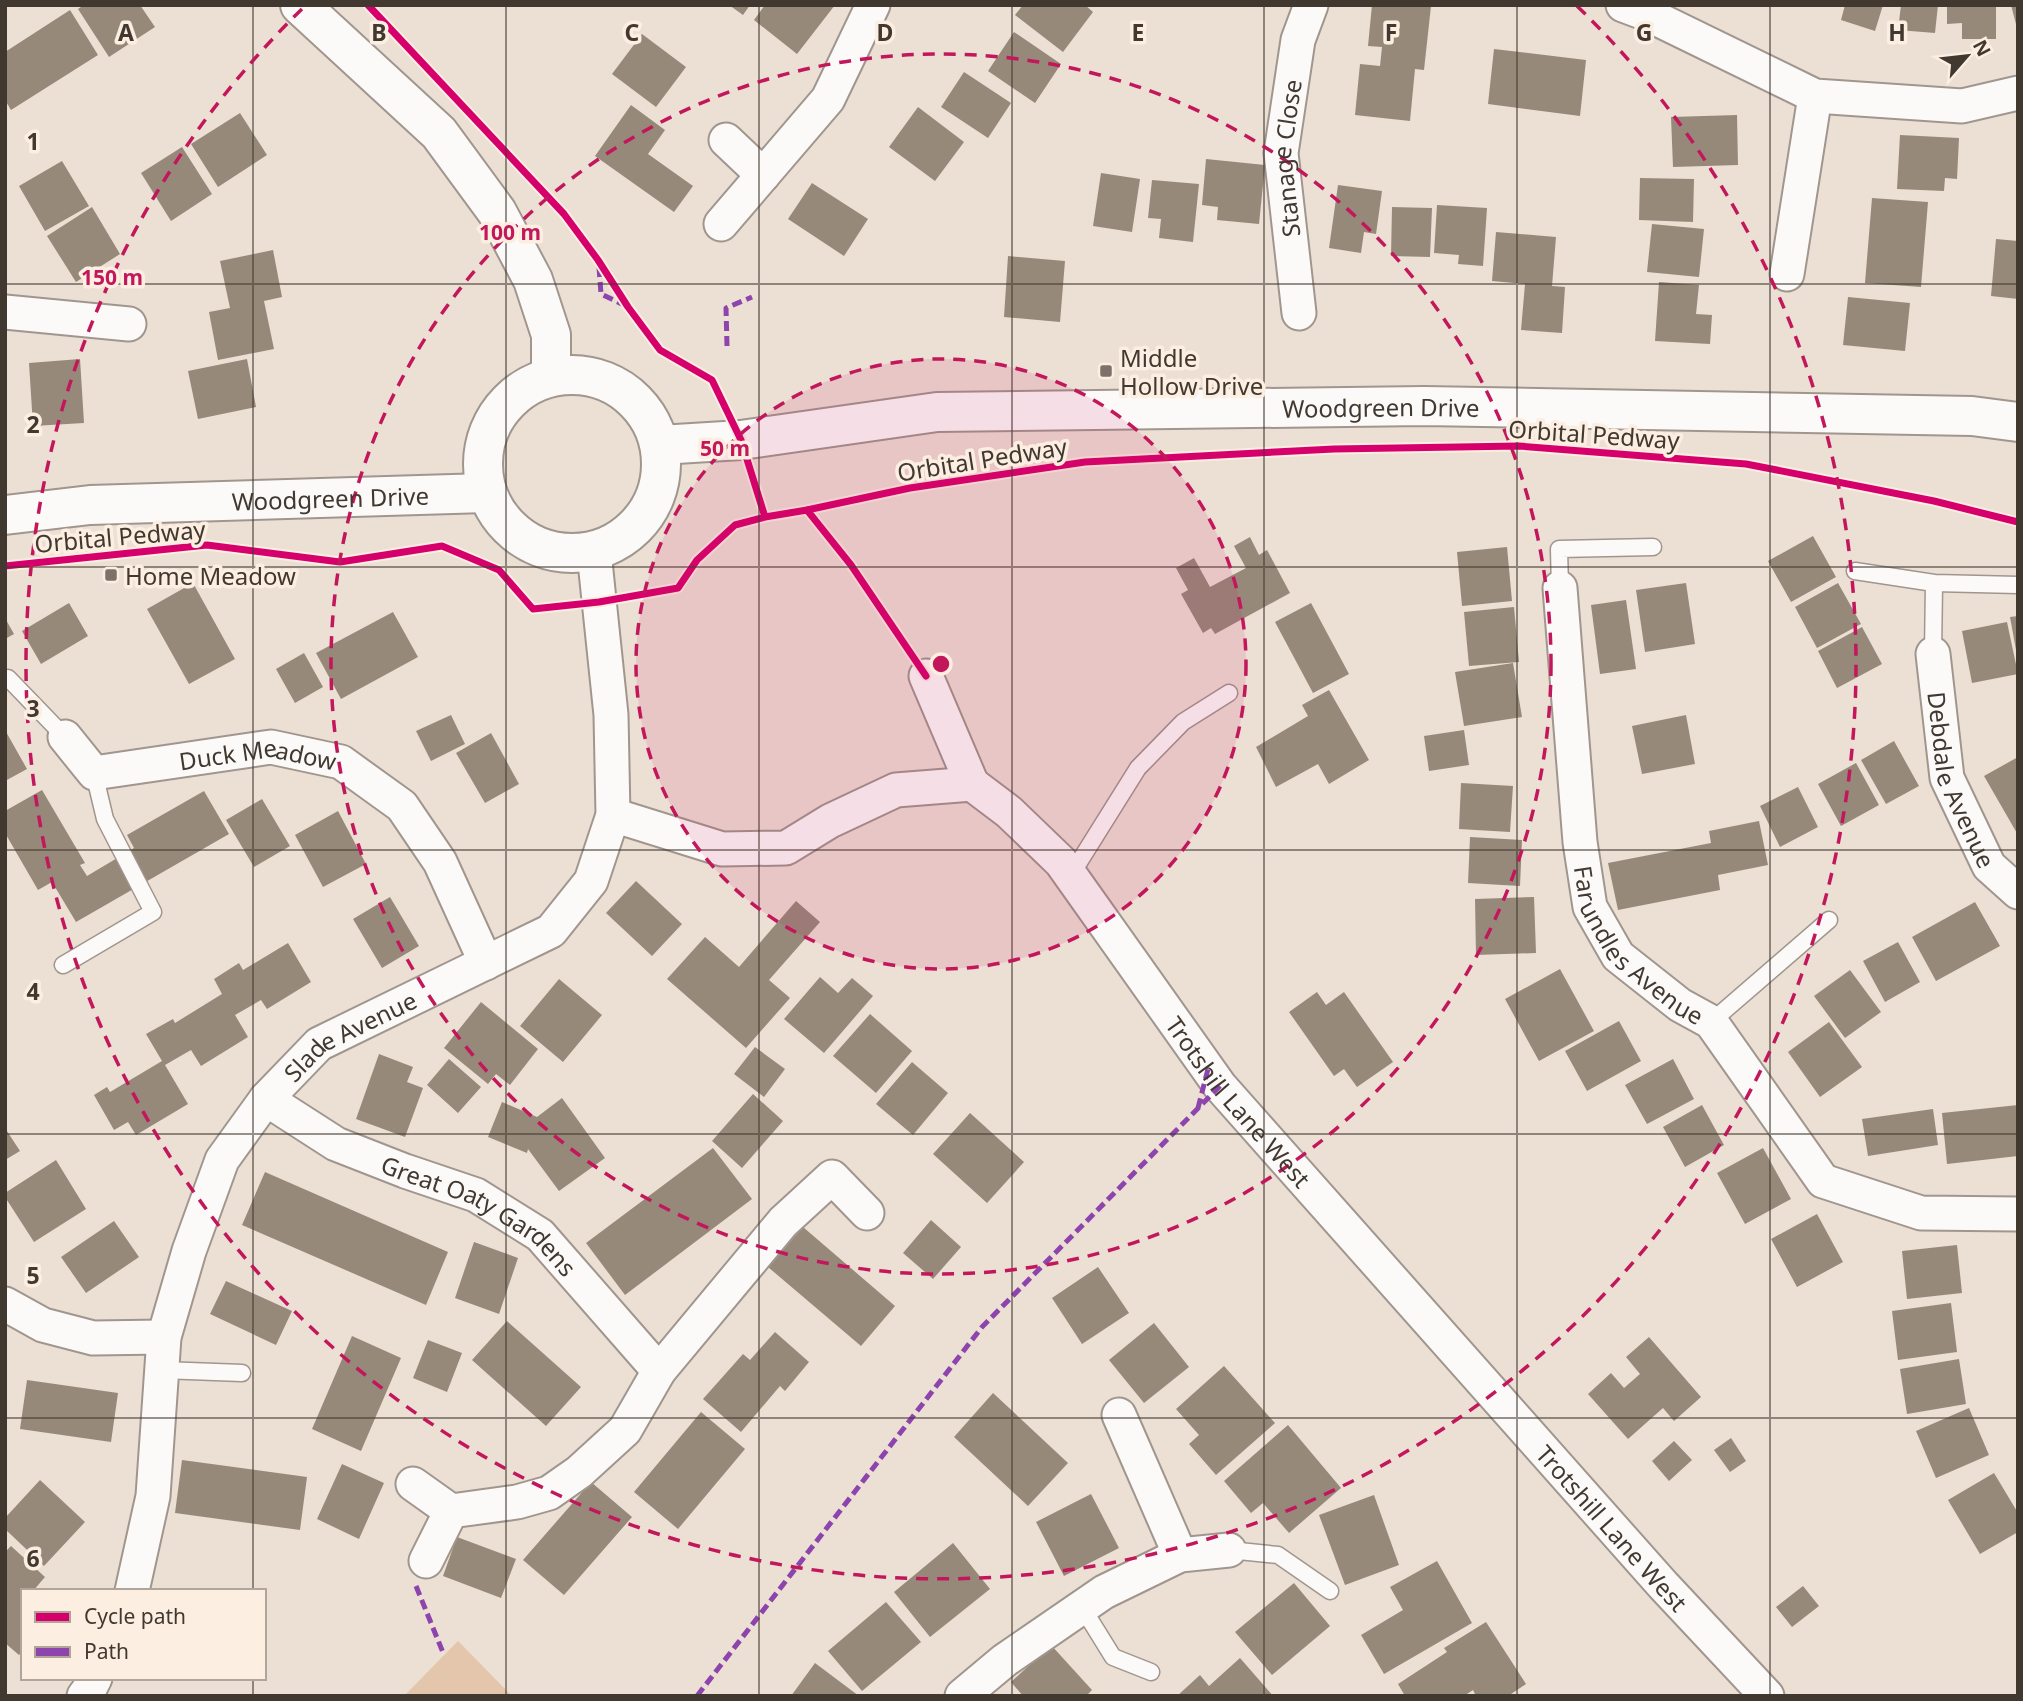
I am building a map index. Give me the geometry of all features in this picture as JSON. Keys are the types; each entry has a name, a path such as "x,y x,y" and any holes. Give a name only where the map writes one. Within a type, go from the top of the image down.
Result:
{"main road":[{"path":"300,5 439,133 497,212 533,280 551,335 551,376"},
{"path":"551,376 594,376 640,404 660,445 659,487 636,529 594,552 558,554 511,531 485,493 482,448 503,405 551,376"},
{"name":"Woodgreen Drive","path":"660,445 741,440 937,412 1424,406 1972,416 2018,422"},
{"name":"Woodgreen Drive","path":"5,515 90,505 485,493"}],"street":[{"path":"720,224 828,99 873,5"},
{"name":"Stanage Close","path":"1299,313 1280,153 1298,40 1311,5"},
{"path":"1640,8 1815,96 1962,106 2018,93"},
{"path":"1787,274 1815,96"},
{"path":"726,139 763,175"},
{"path":"5,312 129,324"},
{"name":"Slade Avenue","path":"132,1589 153,1496 164,1337 188,1251 222,1160 266,1100 319,1044 551,931 591,881 613,816 611,715 594,552"},
{"name":"Farundles Avenue","path":"1560,588 1580,842 1590,907 1618,956 1680,1005 1711,1022 1823,1181 1921,1213 2018,1214"},
{"name":"Debdale Avenue","path":"1933,654 1947,778 1989,866 2018,892"},
{"path":"613,816 722,849 786,848 830,821 896,790 972,784 926,676"},
{"path":"65,737 94,773"},
{"name":"Duck Meadow","path":"94,773 271,747 341,762 402,806 440,862 486,963"},
{"name":"Trotshill Lane West","path":"972,784 1009,812 1061,862 1220,1086 1654,1575 1766,1696"},
{"name":"Great Oaty Gardens","path":"266,1100 336,1144 476,1195 540,1235 659,1371"},
{"path":"413,1484 451,1511 517,1502 549,1493 579,1472 625,1430 659,1371 783,1222 832,1177 867,1213"},
{"path":"5,1304 43,1325 93,1338 164,1337"},
{"path":"1119,1415 1180,1555"},
{"path":"426,1561 451,1511"},
{"path":"962,1696 1005,1660 1104,1592 1180,1555 1229,1550"},
{"path":"83,1696 94,1680"}],"lane":[{"path":"1560,588 1559,550 1653,547"},
{"path":"1855,571 1934,583 2018,585"},
{"path":"1933,654 1934,583"},
{"path":"8,678 65,737"},
{"path":"1070,875 1138,768 1183,722 1229,693"},
{"path":"62,965 153,912 105,819 94,773"},
{"path":"1711,1022 1829,920"},
{"path":"162,1370 242,1373"},
{"path":"1229,1550 1278,1555 1330,1591"},
{"path":"1082,1607 1113,1657 1151,1672"}],"shaded area":[{"path":"458,1641 512,1696 404,1696"}],"building":[{"path":"84,5 140,5 155,27 109,57 78,9"},
{"path":"729,5 750,5 743,15"},
{"path":"765,5 835,5 797,54 754,20"},
{"path":"1023,5 1085,5 1093,12 1063,52 1015,15"},
{"path":"1372,5 1431,6 1424,70 1415,69 1410,121 1355,115 1360,64 1380,66 1382,47 1368,46"},
{"path":"1845,5 1883,5 1875,31 1841,20"},
{"path":"1901,5 1938,5 1935,33 1898,30"},
{"path":"1947,5 1996,5 1996,39 1962,39 1962,23 1947,24"},
{"path":"2011,5 2018,5 2018,28 2017,28"},
{"path":"70,10 98,55 11,110 5,100 5,52"},
{"path":"1014,32 1061,64 1035,103 988,71"},
{"path":"642,34 686,67 656,107 612,74"},
{"path":"1494,49 1586,60 1580,116 1488,104"},
{"path":"964,72 1011,103 988,138 941,107"},
{"path":"631,105 665,130 648,154 693,186 674,212 595,156"},
{"path":"918,107 964,142 935,181 889,147"},
{"path":"240,113 267,155 218,187 191,144"},
{"path":"1737,115 1738,165 1673,167 1671,117"},
{"path":"1900,135 1959,138 1957,179 1945,178 1944,191 1897,189"},
{"path":"182,147 212,194 171,221 141,173"},
{"path":"1206,159 1265,165 1259,224 1217,220 1218,207 1202,205"},
{"path":"62,161 89,206 45,231 19,186"},
{"path":"1101,173 1140,179 1132,232 1093,226"},
{"path":"1640,178 1694,179 1693,222 1639,220"},
{"path":"1152,180 1199,184 1193,242 1159,238 1161,219 1148,218"},
{"path":"812,183 868,219 844,256 788,219"},
{"path":"1338,185 1382,191 1376,234 1364,232 1361,253 1329,248"},
{"path":"1872,198 1928,202 1921,287 1865,283"},
{"path":"1437,205 1487,208 1483,266 1458,264 1459,255 1434,253"},
{"path":"92,207 120,254 76,282 47,236"},
{"path":"1392,207 1432,208 1430,257 1391,256"},
{"path":"1652,224 1704,229 1699,277 1647,272"},
{"path":"1496,232 1556,237 1552,286 1565,287 1562,333 1521,330 1525,284 1492,281"},
{"path":"1996,239 2018,241 2018,299 1991,296"},
{"path":"273,250 282,297 264,301 274,349 218,360 209,312 230,308 220,261"},
{"path":"1008,256 1065,261 1060,322 1004,317"},
{"path":"1659,282 1699,285 1696,314 1712,315 1710,344 1655,341"},
{"path":"1848,297 1910,303 1905,351 1843,345"},
{"path":"80,359 84,423 33,426 29,363"},
{"path":"247,359 256,407 198,419 188,371"},
{"path":"1813,536 1836,577 1791,602 1768,561"},
{"path":"1250,537 1259,555 1267,550 1290,593 1215,634 1211,628 1203,633 1181,594 1188,590 1176,568 1194,558 1210,587 1246,568 1234,546"},
{"path":"1507,547 1512,601 1462,606 1457,552"},
{"path":"193,583 235,659 189,684 147,609"},
{"path":"1686,583 1695,644 1645,652 1636,590"},
{"path":"1838,583 1861,624 1817,648 1795,607"},
{"path":"1626,600 1636,669 1600,674 1591,605"},
{"path":"69,603 88,636 41,664 22,631"},
{"path":"1311,603 1349,674 1313,693 1275,622"},
{"path":"1514,607 1519,662 1469,666 1464,612"},
{"path":"393,612 418,657 341,699 316,653"},
{"path":"2018,616 2018,650 2016,650 2010,617"},
{"path":"5,618 14,634 5,639"},
{"path":"2007,622 2018,674 1972,683 1962,631"},
{"path":"1862,627 1882,664 1837,688 1818,651"},
{"path":"304,653 323,687 295,703 276,669"},
{"path":"1513,663 1522,717 1464,726 1455,672"},
{"path":"1329,690 1369,760 1329,784 1318,764 1276,787 1256,747 1308,716 1302,705"},
{"path":"451,715 465,744 431,761 416,731"},
{"path":"1686,715 1695,764 1642,774 1632,726"},
{"path":"5,730 27,769 5,781"},
{"path":"1464,730 1469,765 1429,771 1424,736"},
{"path":"491,733 519,784 485,803 456,753"},
{"path":"1894,741 1919,786 1886,804 1861,760"},
{"path":"2018,757 2018,835 1984,776"},
{"path":"1856,763 1879,805 1841,826 1818,784"},
{"path":"1461,783 1513,786 1510,832 1459,829"},
{"path":"1798,787 1818,827 1780,847 1760,806"},
{"path":"42,790 85,863 80,865 87,876 134,848 127,835 204,791 229,834 76,922 52,882 38,890 5,833 5,811"},
{"path":"262,799 290,846 254,867 226,820"},
{"path":"338,811 366,864 323,887 295,835"},
{"path":"1759,821 1768,865 1718,875 1720,890 1618,910 1608,863 1711,843 1709,831"},
{"path":"1470,837 1522,840 1520,886 1468,883"},
{"path":"636,881 682,924 652,956 606,913"},
{"path":"390,897 419,946 382,968 353,919"},
{"path":"1534,897 1536,953 1476,955 1475,899"},
{"path":"796,901 820,922 769,980 790,998 746,1048 667,979 705,937 739,967"},
{"path":"1975,902 2000,946 1936,981 1912,937"},
{"path":"1898,942 1920,982 1885,1002 1863,961"},
{"path":"288,943 311,982 267,1009 261,1000 235,1015 248,1037 201,1066 191,1050 165,1065 188,1104 136,1135 128,1122 114,1130 94,1095 107,1087 110,1092 162,1061 146,1034 173,1019 175,1023 222,994 214,979 239,963 243,970"},
{"path":"1560,969 1594,1031 1539,1061 1505,999"},
{"path":"1850,970 1881,1012 1845,1038 1814,996"},
{"path":"820,977 838,993 852,978 873,996 824,1053 784,1019"},
{"path":"559,979 602,1015 563,1062 520,1026"},
{"path":"1317,992 1326,1005 1344,992 1393,1062 1357,1087 1344,1069 1334,1076 1289,1012"},
{"path":"481,1002 538,1049 510,1085 496,1074 488,1084 444,1048"},
{"path":"870,1014 912,1051 876,1093 833,1056"},
{"path":"1619,1021 1641,1061 1587,1091 1565,1051"},
{"path":"1829,1022 1862,1067 1820,1097 1788,1052"},
{"path":"755,1047 785,1069 764,1097 734,1074"},
{"path":"379,1054 413,1067 407,1082 423,1088 405,1137 356,1119"},
{"path":"449,1059 481,1087 458,1113 427,1085"},
{"path":"1673,1059 1694,1099 1647,1124 1625,1085"},
{"path":"912,1062 948,1093 913,1135 876,1104"},
{"path":"753,1094 783,1121 742,1168 712,1141"},
{"path":"562,1098 605,1158 559,1191 528,1149 527,1153 488,1137 502,1102 537,1117"},
{"path":"1702,1105 1724,1145 1685,1167 1663,1127"},
{"path":"2018,1105 2018,1156 1947,1164 1942,1113"},
{"path":"1933,1109 1938,1145 1868,1156 1862,1119"},
{"path":"970,1113 1024,1162 987,1203 933,1154"},
{"path":"5,1128 20,1151 5,1160"},
{"path":"713,1148 752,1199 625,1295 586,1243"},
{"path":"1763,1148 1791,1199 1745,1224 1717,1173"},
{"path":"56,1160 86,1209 34,1242 5,1193"},
{"path":"265,1172 448,1252 426,1305 242,1225"},
{"path":"1817,1214 1843,1262 1797,1287 1771,1239"},
{"path":"931,1220 961,1247 933,1279 903,1253"},
{"path":"114,1221 139,1257 86,1293 61,1257"},
{"path":"803,1227 895,1306 861,1346 768,1267"},
{"path":"474,1242 518,1258 499,1314 455,1298"},
{"path":"1957,1245 1962,1293 1907,1299 1902,1251"},
{"path":"1098,1267 1129,1313 1082,1344 1052,1298"},
{"path":"226,1281 292,1311 276,1345 210,1314"},
{"path":"1951,1303 1957,1352 1898,1360 1892,1311"},
{"path":"507,1321 581,1387 546,1426 472,1360"},
{"path":"1154,1323 1189,1367 1144,1403 1109,1360"},
{"path":"775,1332 809,1362 785,1391 780,1386 741,1432 703,1399 743,1354 750,1360"},
{"path":"352,1336 401,1358 361,1451 312,1429"},
{"path":"1649,1337 1701,1397 1674,1421 1663,1408 1628,1439 1588,1394 1611,1373 1624,1388 1640,1374 1626,1357"},
{"path":"428,1340 462,1353 447,1392 413,1378"},
{"path":"1959,1359 1966,1404 1907,1414 1900,1369"},
{"path":"1224,1366 1275,1423 1216,1475 1189,1444 1199,1435 1176,1409"},
{"path":"27,1380 118,1393 111,1442 20,1429"},
{"path":"993,1393 1068,1463 1028,1506 954,1437"},
{"path":"1969,1408 1989,1455 1936,1478 1916,1431"},
{"path":"701,1412 745,1449 678,1529 634,1492"},
{"path":"1288,1425 1341,1488 1289,1533 1263,1503 1251,1513 1224,1481"},
{"path":"1731,1438 1746,1461 1730,1472 1714,1450"},
{"path":"1674,1441 1692,1460 1669,1481 1652,1461"},
{"path":"182,1460 307,1477 300,1530 175,1513"},
{"path":"342,1464 384,1483 359,1539 317,1519"},
{"path":"1994,1473 2018,1513 2018,1532 1980,1554 1948,1500"},
{"path":"40,1480 85,1522 44,1566 5,1529 5,1518"},
{"path":"591,1482 632,1517 564,1595 523,1560"},
{"path":"1091,1494 1119,1548 1064,1576 1036,1522"},
{"path":"1374,1495 1399,1565 1345,1585 1319,1515"},
{"path":"457,1537 516,1559 501,1598 443,1576"},
{"path":"953,1543 990,1589 930,1637 894,1592"},
{"path":"11,1546 45,1577 35,1589 21,1589 19,1655 5,1643 5,1552"},
{"path":"1437,1561 1472,1623 1384,1674 1361,1635 1403,1610 1390,1587"},
{"path":"1294,1583 1330,1626 1272,1675 1235,1632"},
{"path":"1803,1586 1819,1606 1792,1627 1776,1607"},
{"path":"886,1602 921,1642 862,1691 828,1651"},
{"path":"1486,1622 1526,1684 1508,1696 1476,1696 1473,1690 1464,1696 1405,1696 1398,1684 1447,1652 1444,1648"},
{"path":"1051,1645 1092,1690 1086,1696 1023,1696 1011,1682"},
{"path":"1240,1658 1273,1696 1177,1696 1200,1675 1209,1686"},
{"path":"815,1663 859,1696 791,1696"}],"marked path":[{"path":"599,267 601,294 624,305"},
{"path":"727,346 726,308 752,297"},
{"path":"1198,1108 1208,1069"},
{"path":"697,1696 982,1327 1220,1086"},
{"path":"416,1586 444,1655"}],"cycle path":[{"path":"368,5 564,214 660,350 712,380 741,440 765,517"},
{"name":"Orbital Pedway","path":"5,566 207,545 340,562 442,546 499,570 533,609 599,602 678,588 697,560 735,525 910,488 1085,462 1334,449 1519,446 1746,464 1934,501 2018,522"},
{"path":"807,510 851,565 926,676"}],"place":[{"name":"Middle Hollow Drive","path":"1106,371"},
{"name":"Home Meadow","path":"111,575"}]}
